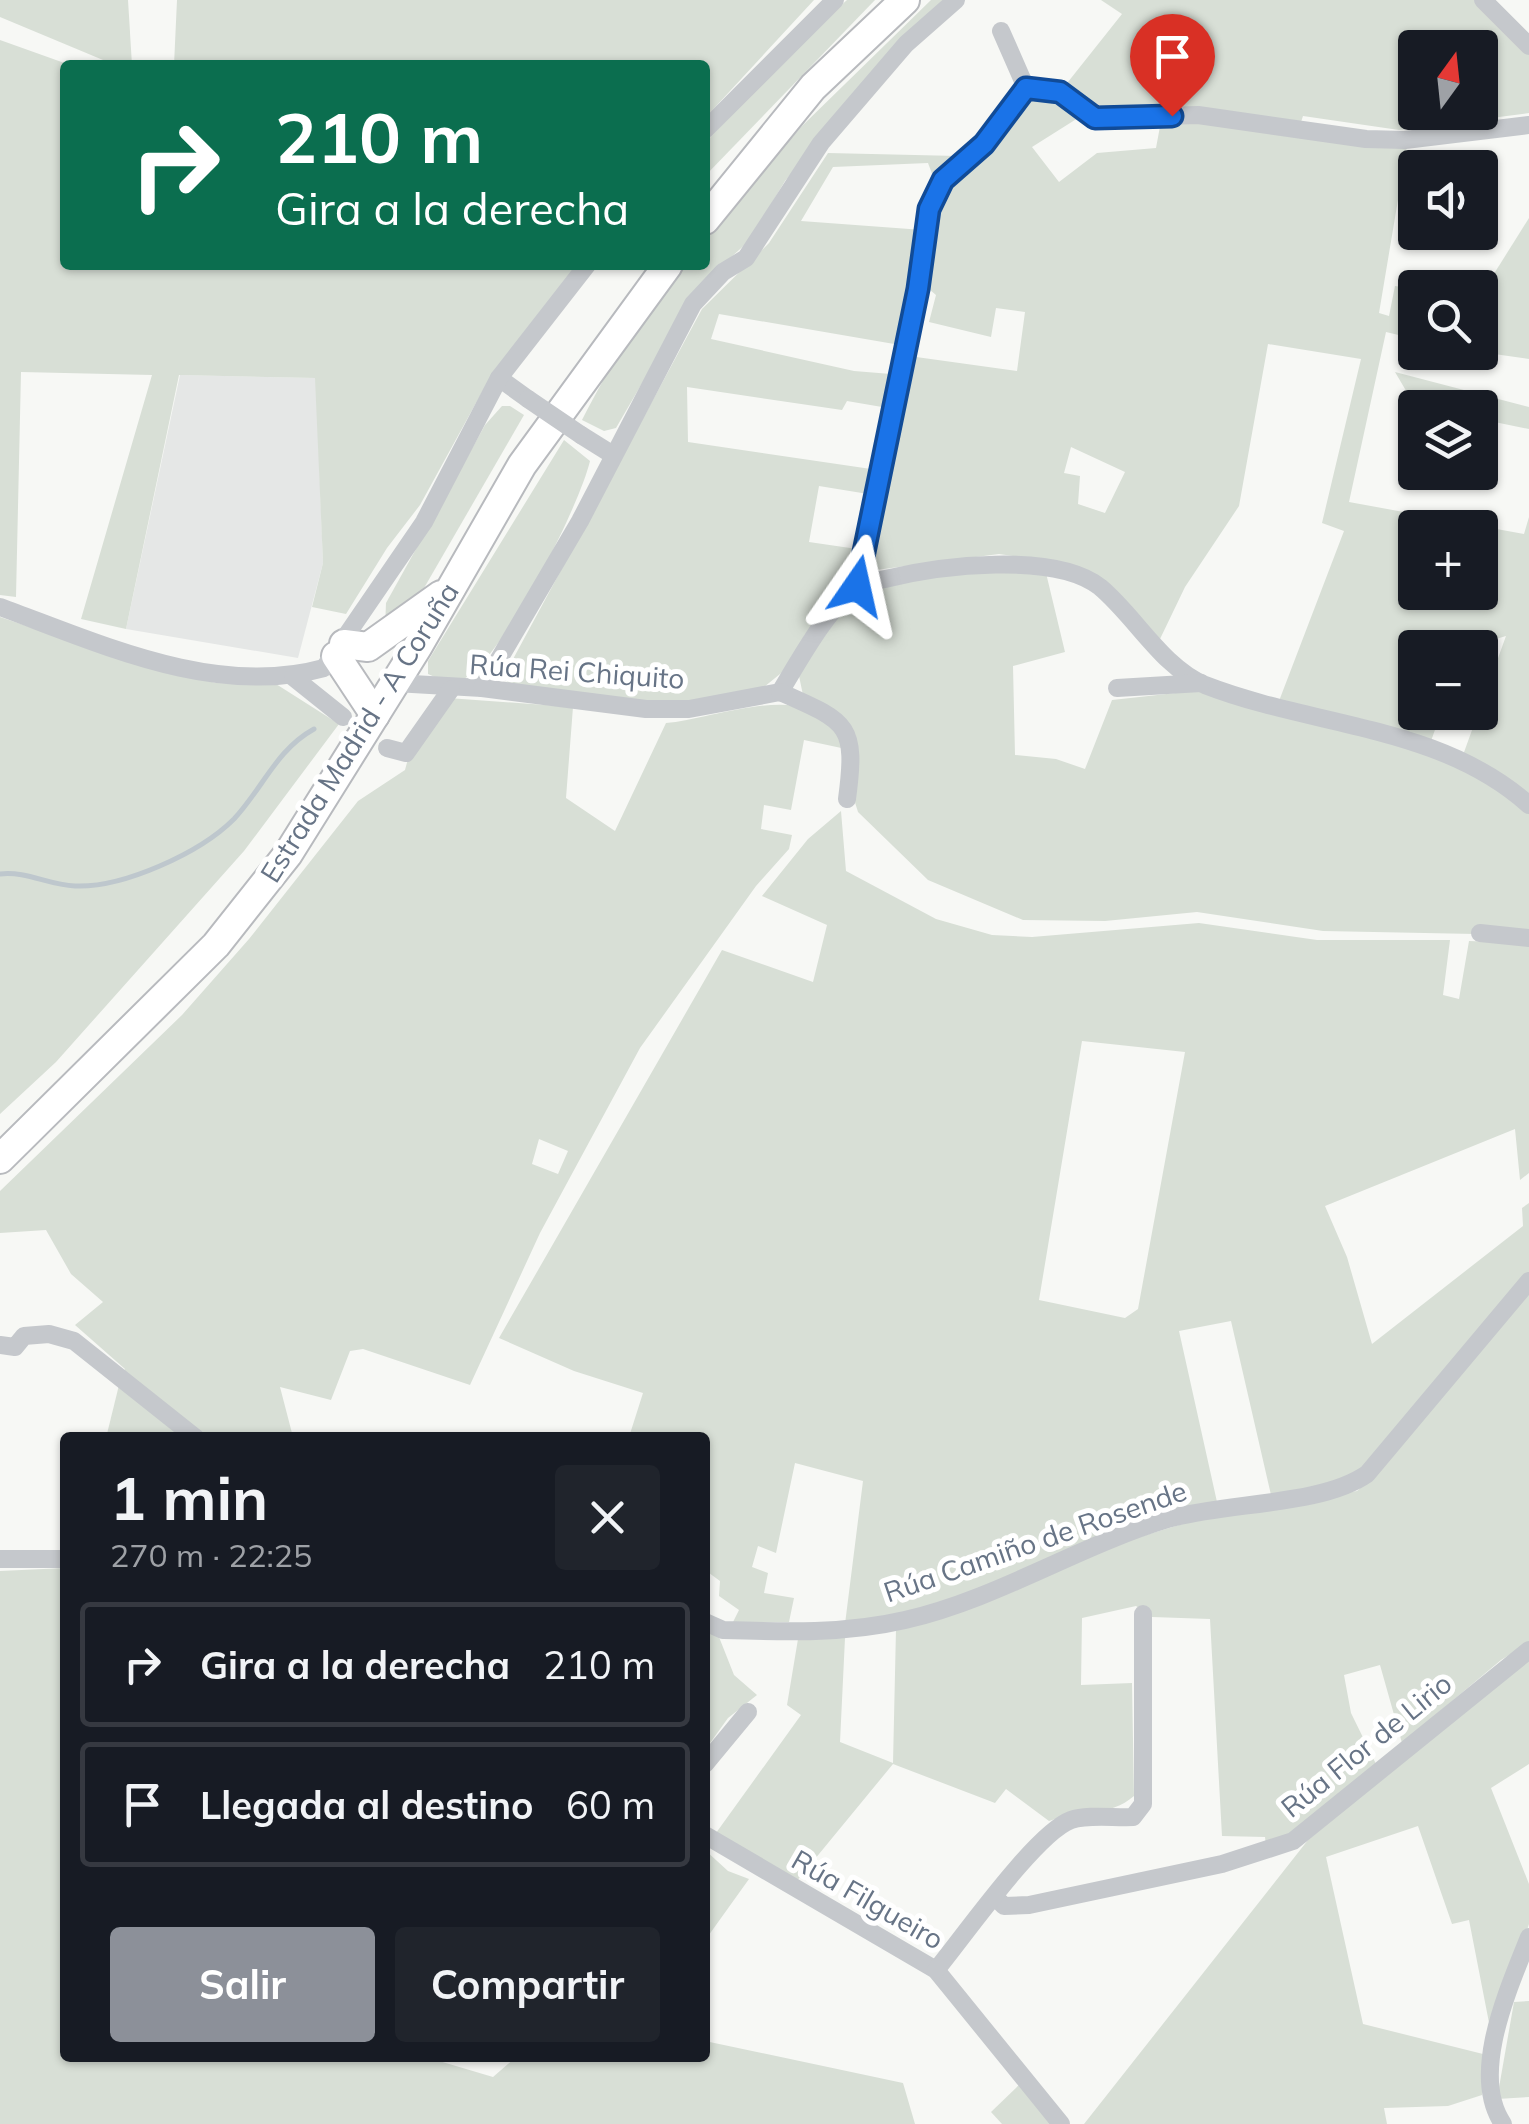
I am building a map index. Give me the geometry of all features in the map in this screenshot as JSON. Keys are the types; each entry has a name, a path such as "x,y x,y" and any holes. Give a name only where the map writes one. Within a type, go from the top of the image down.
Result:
{"highway":[{"path":"710,214 813,87 905,0"},
{"name":"Estrada Madrid - A Coruña","path":"0,1159 216,945 288,854 376,715 522,465 664,270"},
{"path":"376,715 340,650 368,646 454,584"}],"street":[{"path":"710,125 835,0"},
{"path":"482,688 693,304 723,272 746,258 822,143 906,44 956,0"},
{"path":"1483,0 1529,46"},
{"path":"1001,31 1026,88"},
{"path":"1026,88 1060,92 1095,118 1224,118 1366,139 1405,140 1529,125"},
{"path":"846,799 853,749 844,728 815,707 780,692 809,645 857,586 918,289 929,209 943,180 984,144 1026,88"},
{"path":"0,608 143,659 215,673 293,677 324,668 340,650 424,522 498,378 584,270"},
{"path":"498,378 613,455"},
{"path":"857,586 967,564 1028,566 1076,578 1096,584 1151,642 1201,683"},
{"path":"293,677 343,718"},
{"name":"Rúa Rei Chiquito","path":"395,683 482,688 596,706 674,709 780,692"},
{"path":"1117,688 1201,683 1451,753 1508,786 1529,805"},
{"path":"387,748 406,752 450,689"},
{"path":"1480,933 1529,938"},
{"name":"Rúa Camiño de Rosende","path":"710,1624 723,1630 842,1632 907,1620 1171,1519 1232,1504 1333,1492 1353,1484 1367,1474 1529,1280"},
{"path":"0,1345 15,1346 24,1336 50,1334 74,1340 189,1432"},
{"path":"0,1559 60,1559"},
{"path":"936,1970 1036,1846 1058,1826 1076,1818 1133,1817 1144,1804 1144,1614"},
{"name":"Rúa Flor de Lirio","path":"996,1898 1004,1906 1030,1906 1222,1864 1293,1841 1529,1650"},
{"path":"710,1758 748,1712"},
{"name":"Rúa Filgueiro","path":"710,1837 936,1970 1061,2124"},
{"path":"1504,2124 1489,2090 1492,2057 1529,1937"}],"shaded area":[{"path":"0,0 128,0 132,60 103,60 0,17"},
{"path":"177,0 814,0 710,113 710,60 174,60"},
{"path":"847,0 875,0 710,171 710,138 798,44"},
{"path":"931,0 948,0 901,41 785,181 749,241 698,287 616,428 604,431 582,420 653,302 678,270 710,270 710,232 802,126"},
{"path":"1101,0 1474,0 1529,55 1529,113 1498,117 1498,30 1398,30 1398,130 1303,116 1300,125 1103,111 1079,105 1064,87 1122,14"},
{"path":"0,40 60,61 60,270 574,270 482,392 420,505 387,548 346,614 312,607 323,563 315,378 179,375 126,629 81,619 152,375 21,372 16,597 0,595"},
{"path":"1031,95 1052,98 1078,118 1032,147 1059,182 1097,153 1156,148 1161,121 1218,122 1407,146 1406,150 1398,150 1398,200 1379,313 1389,316 1395,286 1398,286 1398,335 1386,332 1349,502 1398,511 1398,610 1498,610 1498,529 1524,534 1529,517 1529,795 1463,755 1472,730 1498,730 1498,658 1506,636 1498,638 1498,630 1398,630 1398,730 1435,730 1431,741 1279,701 1344,531 1322,523 1361,359 1268,344 1239,506 1185,587 1160,639 1113,587 1039,560 999,554 868,571 909,356 1017,371 1025,312 996,308 991,337 929,322 936,295 929,289 937,207 950,179","holes":["1071,447 1125,472 1105,513 1078,504 1080,476 1064,473"]},
{"path":"828,153 958,156 934,179 928,163 833,167 801,221 923,230 900,345 719,314 711,339 854,371 891,374 882,407 847,401 842,410 687,387 688,442 871,469 868,494 819,486 809,542 857,549 843,585 785,670 764,687 685,702 632,703 509,687 506,676 512,661 702,309 769,243"},
{"path":"1529,218 1529,359 1498,355 1496,270"},
{"path":"1395,372 1464,390 1406,390"},
{"path":"180,375 316,378 323,563 298,658 126,629"},
{"path":"1498,399 1529,407 1529,429 1498,423"},
{"path":"502,406 510,406 524,415 420,595 385,628 386,603 485,425"},
{"path":"564,440 590,461 556,544 519,612 481,665 464,679 450,682 428,674 428,661"},
{"path":"985,569 1046,573 1065,652 1013,666 1015,755 1056,759 1085,769 1112,700 1203,690 1464,763 1529,809 1529,935 1323,931 1197,912 1105,921 1023,920 928,880 858,812 853,796 856,736 844,720 803,695 799,676 838,616 865,592 897,582"},
{"path":"0,617 140,664 216,683 276,684 339,724 244,851 56,1062 0,1114"},
{"path":"448,698 573,707 566,798 615,831 666,723 751,707 795,706 814,711 829,722 846,749 804,740 791,810 764,805 761,829 792,835 789,849 756,886 640,1048 540,1233 470,1385 363,1349 350,1351 331,1400 280,1387 292,1432 197,1432 122,1374 125,1369 75,1325 103,1302 71,1274 46,1230 0,1233 0,1191 182,1015 249,939 358,801 405,770 409,755","holes":["539,1139 568,1151 558,1174 532,1164"]},
{"path":"841,811 846,871 936,919 992,935 1032,937 1199,923 1317,940 1450,940 1443,995 1459,999 1469,941 1529,943 1529,1173 1520,1180 1515,1129 1325,1206 1347,1257 1372,1344 1523,1226 1522,1208 1529,1203 1529,1272 1366,1468 1329,1488 1271,1495 1231,1321 1179,1331 1217,1502 1034,1574 940,1604 845,1624 863,1481 795,1463 776,1553 758,1546 752,1567 768,1573 764,1593 794,1598 789,1622 733,1622 739,1610 719,1596 720,1581 710,1574 710,1432 631,1432 643,1393 574,1371 499,1338 722,950 813,982 827,925 762,896 808,839","holes":["1082,1041 1185,1052 1138,1309 1125,1318 1039,1300"]},
{"path":"1529,1286 1529,1643 1501,1660 1402,1743 1380,1665 1344,1675 1351,1713 1376,1764 1292,1835 1266,1846 1265,1837 1222,1836 1210,1619 1152,1617 1136,1606 1082,1618 1081,1685 1132,1683 1134,1796 1125,1803 1049,1821 1006,1789 995,1803 893,1764 796,1882 716,1833 801,1715 787,1705 798,1639 845,1638 840,1742 893,1763 896,1629 1110,1546 1225,1511 1357,1491 1388,1462"},
{"path":"119,1385 179,1432 107,1432"},
{"path":"60,1568 60,2062 442,2062 493,2077 510,2062 710,2062 710,2042 903,2083 915,2124 0,2124 0,1571"},
{"path":"710,1633 719,1637 734,1675 757,1695 728,1718 710,1743"},
{"path":"1529,1656 1529,1764 1491,1788 1529,1884 1529,1924 1492,2038 1469,1920 1452,1924 1418,1826 1326,1857 1363,2024 1483,2054 1482,2095 1448,2106 1384,2108 1387,2124 1084,2124 1308,1840"},
{"path":"710,1855 728,1871 749,1879 710,1933"},
{"path":"1529,2001 1529,2097 1497,2099 1514,2002"},
{"path":"1021,2083 1053,2124 1002,2124 991,2112"}],"waterway":[{"path":"0,874 19,874 75,886 115,881 160,866 202,844 234,819 280,759 314,729"}],"route":[{"path":"857,586 918,289 929,209 943,180 984,144 1026,88 1060,92 1095,118 1172,116"}]}
